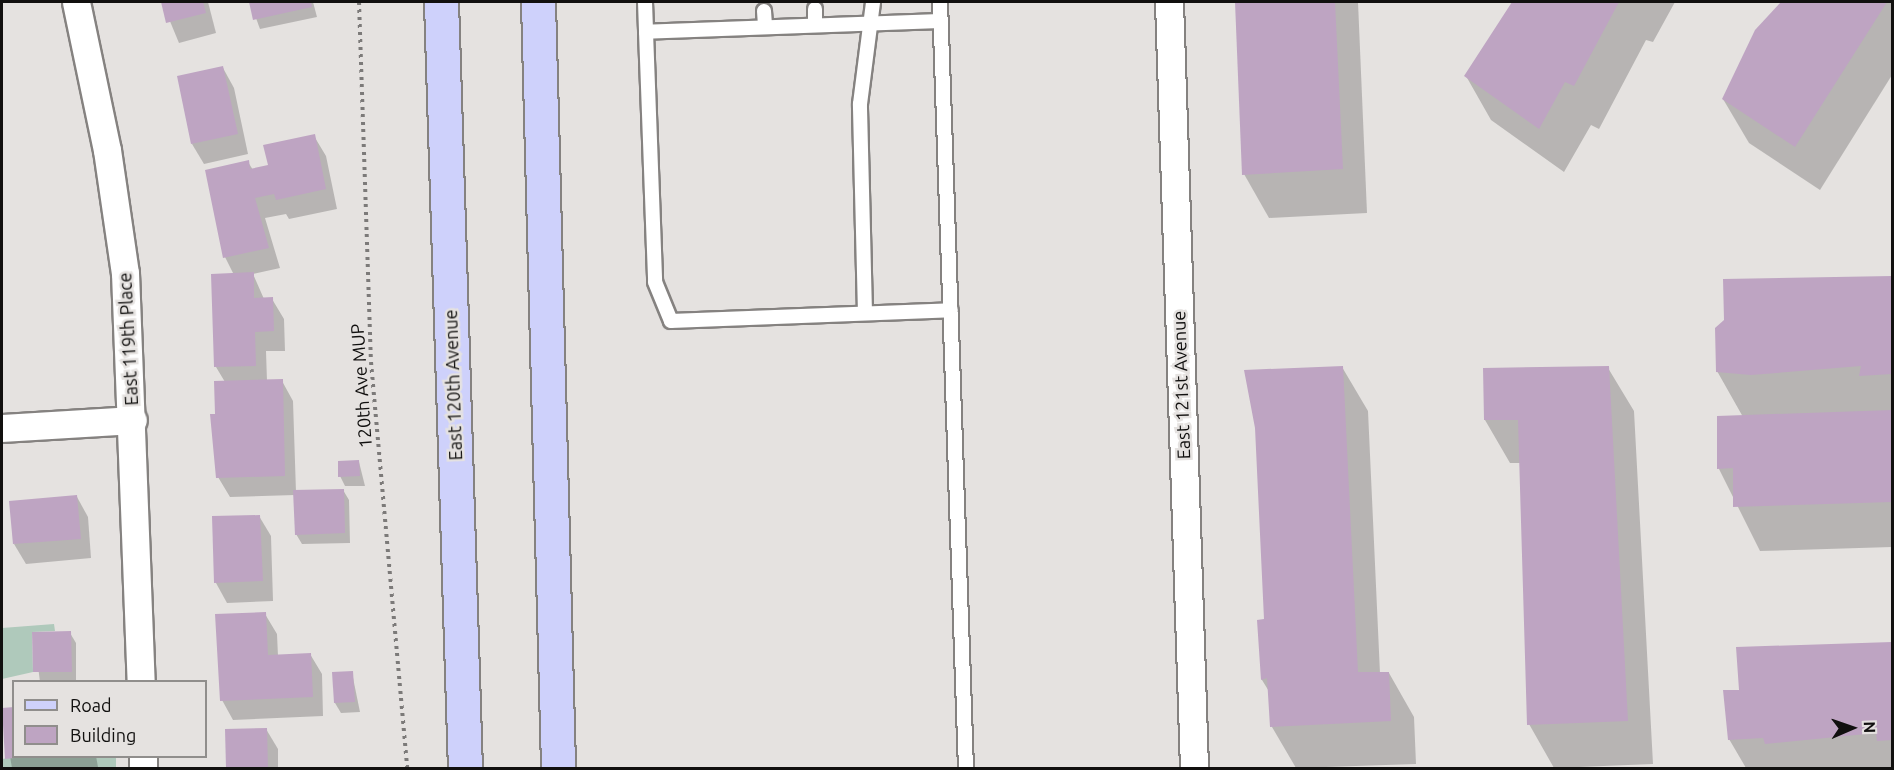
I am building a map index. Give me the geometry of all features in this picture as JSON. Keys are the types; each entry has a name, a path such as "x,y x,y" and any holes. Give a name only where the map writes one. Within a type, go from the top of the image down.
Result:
{"main road":[{"name":"East 120th Avenue","path":"441,2 465,768"},
{"path":"538,2 558,768"}],"street":[{"name":"East 119th Place","path":"76,2 119,215 133,420 141,680"},
{"name":"East 121st Avenue","path":"1168,2 1194,768"},
{"path":"2,428 133,420"}],"lane":[{"path":"645,2 655,282 671,321 951,310"},
{"path":"865,313 860,104 874,22 873,2"},
{"path":"940,2 966,768"},
{"path":"815,9 815,25"},
{"path":"764,11 765,27"},
{"path":"646,32 940,21"}],"path":[{"name":"120th Ave MUP","path":"359,2 371,362 407,768"}],"green space":[{"path":"54,624 55,631 32,632 33,672 2,679 2,628"},
{"path":"116,758 116,767 2,768 2,759"}],"building":[{"path":"161,2 203,2 206,13 166,23"},
{"path":"249,2 311,2 312,7 253,20"},
{"path":"1235,2 1335,2 1343,169 1242,175"},
{"path":"1512,2 1619,2 1574,86 1565,82 1539,129 1464,76"},
{"path":"1781,2 1887,2 1795,147 1722,99 1755,30"},
{"path":"223,66 238,134 191,144 177,76"},
{"path":"315,134 326,189 276,200 274,194 255,198 269,248 223,258 205,170 249,160 250,169 268,165 263,145"},
{"path":"254,272 254,298 273,297 274,331 255,332 256,366 214,367 211,274"},
{"path":"1892,276 1892,374 1859,376 1861,366 1751,375 1716,372 1715,328 1724,320 1723,279"},
{"path":"1343,366 1358,672 1389,672 1391,721 1270,727 1267,678 1261,680 1257,620 1264,619 1255,428 1244,370"},
{"path":"1609,366 1628,721 1527,725 1518,420 1484,420 1483,368"},
{"path":"283,379 285,476 216,478 210,414 215,414 214,381"},
{"path":"1892,410 1892,502 1733,507 1733,468 1717,469 1717,416"},
{"path":"359,460 360,476 338,477 338,461"},
{"path":"344,489 345,533 295,535 293,490"},
{"path":"77,495 81,539 13,544 9,501"},
{"path":"260,515 263,581 214,583 212,516"},
{"path":"266,612 268,655 311,653 313,697 220,701 215,614"},
{"path":"71,631 72,672 33,672 32,632"},
{"path":"1892,642 1892,740 1877,741 1876,733 1765,744 1763,738 1728,740 1723,690 1739,690 1736,647"},
{"path":"353,671 355,702 334,703 332,672"},
{"path":"12,707 12,758 14,758 5,759 2,708"},
{"path":"267,728 268,768 226,768 225,729"}]}
